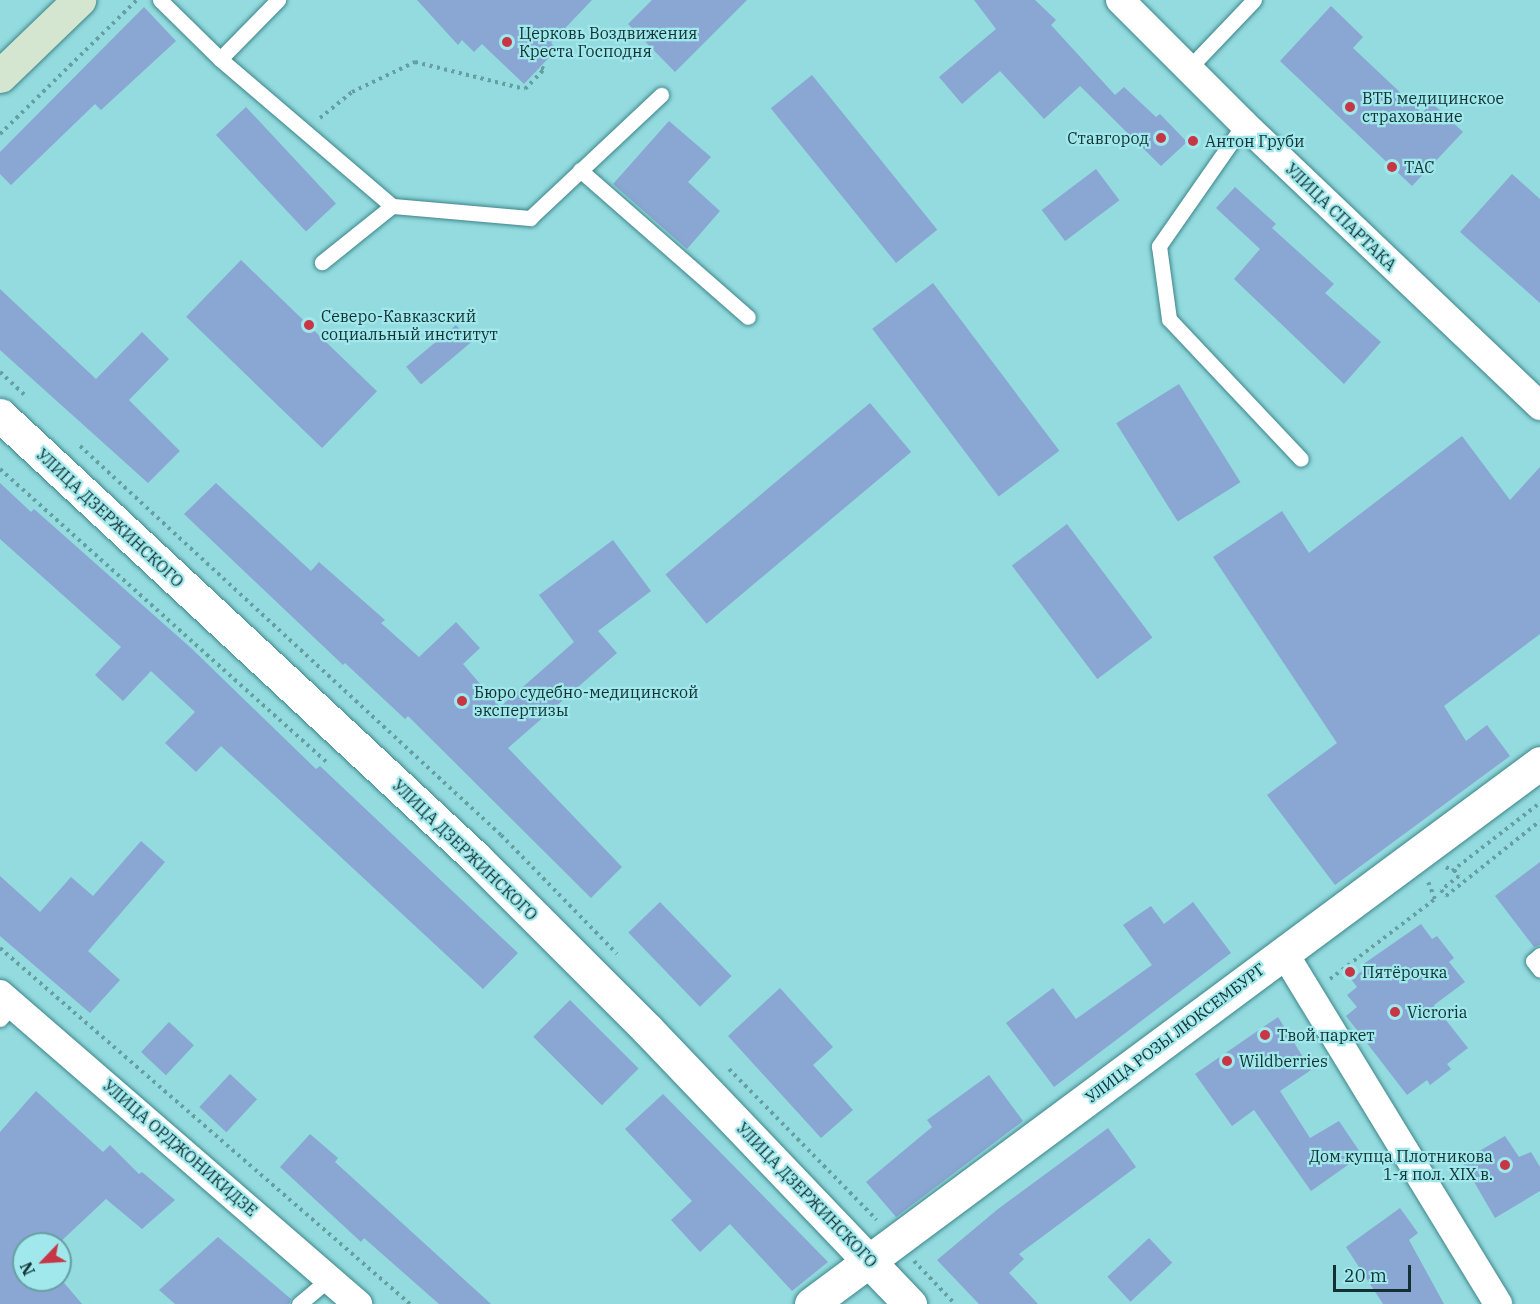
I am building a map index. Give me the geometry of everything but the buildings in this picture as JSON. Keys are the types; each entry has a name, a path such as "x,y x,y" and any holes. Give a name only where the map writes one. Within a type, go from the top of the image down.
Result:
{"main road":[{"path":"0,76 79,0"}],"street":[{"name":"УЛИЦА СПАРТАКА","path":"1120,0 1244,124 1540,406"},
{"name":"УЛИЦА ДЗЕРЖИНСКОГО","path":"0,416 476,858 870,1260 910,1304"},
{"name":"УЛИЦА РОЗЫ ЛЮКСЕМБУРГ","path":"811,1304 1540,763"},
{"path":"1284,952 1498,1304"},
{"name":"УЛИЦА ОРДЖОНИКИДЗЕ","path":"4,1006 358,1304"}],"lane":[{"path":"160,0 220,59 392,206 530,218 661,95"},
{"path":"220,59 278,0"},
{"path":"1189,68 1254,0"},
{"path":"1244,124 1159,246 1169,319 1300,459"},
{"path":"580,170 748,317"},
{"path":"322,262 392,206"},
{"path":"1540,955 1533,961 1540,970"},
{"path":"299,1304 329,1279"}],"path":[{"path":"126,0 131,5"},
{"path":"0,134 137,0"},
{"path":"305,134 331,107 352,92 415,62 525,90 544,69 541,67"},
{"path":"0,469 330,765"},
{"path":"1454,870 1540,803"},
{"path":"1439,864 1454,870 1459,876 1441,890 1446,896 1540,821"},
{"path":"1308,992 1435,898 1428,872"},
{"path":"0,948 410,1304"}],"place":[{"name":"Церковь Воздвижения Креста Господня","path":"507,42"},
{"name":"ВТБ медицинское страхование","path":"1350,107"},
{"name":"Ставгород","path":"1161,138"},
{"name":"Антон Груби","path":"1193,141"},
{"name":"ТАС","path":"1392,167"},
{"name":"Северо-Кавказский социальный институт","path":"309,325"},
{"name":"Бюро судебно-медицинской экспертизы","path":"462,701"},
{"name":"Пятёрочка","path":"1350,972"},
{"name":"Vicroria","path":"1395,1012"},
{"name":"Твой паркет","path":"1265,1035"},
{"name":"Wildberries","path":"1227,1061"},
{"name":"Дом купца Плотникова 1-я пол. XIX в.","path":"1505,1165"}]}
